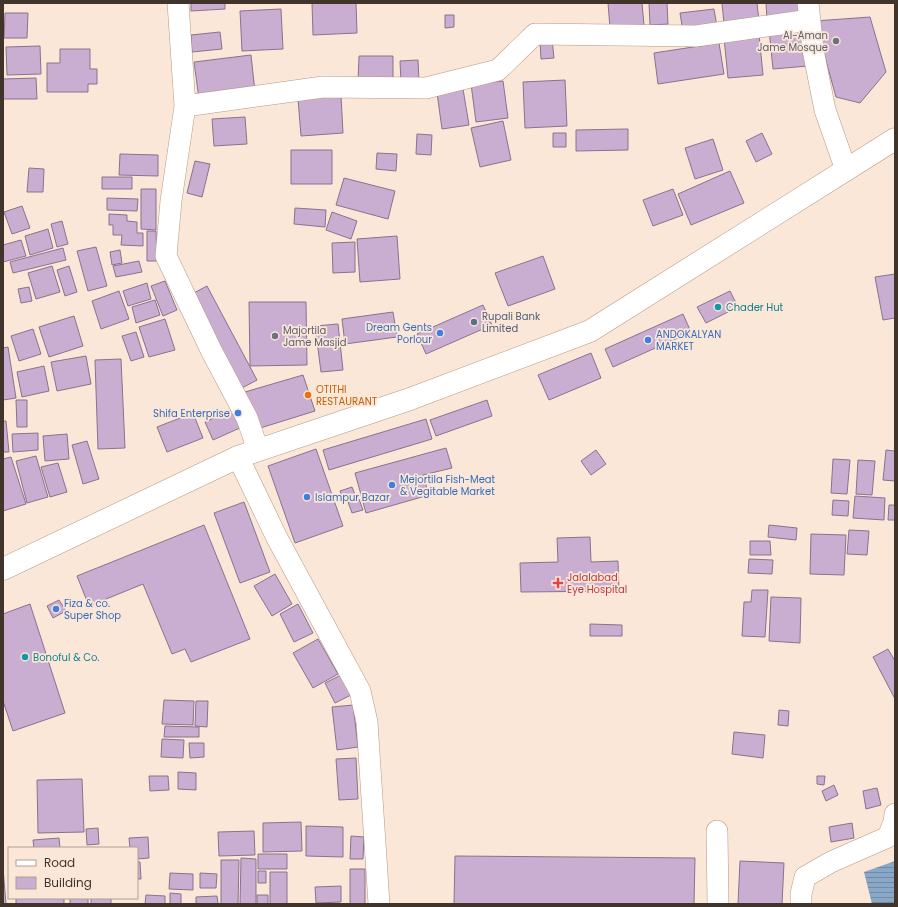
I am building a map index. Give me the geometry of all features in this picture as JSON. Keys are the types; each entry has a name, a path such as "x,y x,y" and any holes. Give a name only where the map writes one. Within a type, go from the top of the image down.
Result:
{"highway":[{"path":"3,569 238,457 410,400 590,331 895,139"}],"street":[{"path":"178,3 185,106 171,201 166,256 212,352 247,418 258,450"},
{"path":"185,106 323,87 426,88 498,70 535,34 696,36 809,11 813,50 824,110 846,170"},
{"path":"238,457 277,538 360,691 367,722 379,904"},
{"path":"801,904 801,894 805,876 831,862 888,837 894,822 895,814"},
{"path":"717,831 718,904"}],"water":[{"path":"895,861 895,904 872,904 864,872"}],"building":[{"path":"191,3 225,3 225,9 191,11"},
{"path":"312,3 356,3 357,33 313,35"},
{"path":"608,3 642,3 644,25 610,28"},
{"path":"649,3 667,3 668,24 650,25"},
{"path":"722,3 757,3 759,21 724,24"},
{"path":"766,3 801,3 802,16 767,20"},
{"path":"281,9 283,49 242,51 240,11"},
{"path":"714,9 717,27 683,32 680,13"},
{"path":"5,13 28,13 27,38 4,38"},
{"path":"445,15 454,15 454,27 445,28"},
{"path":"870,17 886,72 860,103 836,97 815,21"},
{"path":"804,26 808,66 773,69 769,30"},
{"path":"220,32 222,49 192,52 191,35"},
{"path":"759,34 763,75 728,78 724,38"},
{"path":"552,40 554,58 541,59 540,41"},
{"path":"719,43 724,74 658,84 654,53"},
{"path":"40,46 41,74 7,75 6,47"},
{"path":"60,49 90,49 90,69 97,69 97,84 88,84 88,92 47,92 47,63 60,63"},
{"path":"251,55 255,92 199,99 194,62"},
{"path":"359,56 393,56 393,82 358,82"},
{"path":"418,60 419,81 401,82 400,61"},
{"path":"36,78 37,99 3,99 3,79"},
{"path":"565,80 567,126 525,128 523,82"},
{"path":"503,81 508,118 476,122 471,84"},
{"path":"463,89 469,125 442,129 437,93"},
{"path":"341,96 343,133 301,136 298,99"},
{"path":"245,117 247,144 214,146 212,119"},
{"path":"503,121 511,160 480,167 471,128"},
{"path":"628,129 628,150 576,151 576,130"},
{"path":"553,133 566,133 566,147 553,147"},
{"path":"762,133 772,154 756,162 746,141"},
{"path":"417,134 432,135 431,155 416,154"},
{"path":"713,139 723,170 695,179 685,148"},
{"path":"291,150 332,150 332,184 291,184"},
{"path":"377,153 397,154 396,171 376,169"},
{"path":"120,154 158,155 158,176 119,175"},
{"path":"195,161 210,164 202,197 187,193"},
{"path":"29,168 44,169 43,192 27,192"},
{"path":"730,171 744,203 691,225 678,194"},
{"path":"102,177 132,177 132,189 102,189"},
{"path":"344,178 395,191 388,219 336,205"},
{"path":"141,189 156,189 156,230 141,229"},
{"path":"673,189 683,215 653,226 643,200"},
{"path":"107,198 138,199 137,211 107,210"},
{"path":"22,206 30,228 12,234 4,212"},
{"path":"295,208 326,210 325,227 294,224"},
{"path":"332,212 357,221 351,239 326,230"},
{"path":"109,214 127,215 127,221 137,222 137,233 143,233 143,246 121,245 122,235 113,235 113,225 109,225"},
{"path":"62,221 68,244 57,247 51,224"},
{"path":"48,229 53,248 30,255 25,236"},
{"path":"147,231 156,231 157,261 147,261"},
{"path":"397,236 400,279 360,282 357,239"},
{"path":"21,240 26,256 3,262 3,245"},
{"path":"355,242 355,272 333,273 332,243"},
{"path":"96,247 107,286 88,291 77,251"},
{"path":"63,248 66,260 13,273 10,262"},
{"path":"120,250 122,263 112,265 110,252"},
{"path":"543,256 555,289 508,306 495,273"},
{"path":"139,261 142,272 116,277 113,266"},
{"path":"52,266 60,292 36,299 28,273"},
{"path":"69,266 77,292 65,296 57,270"},
{"path":"895,274 895,318 883,320 875,277"},
{"path":"165,281 177,310 163,316 151,286"},
{"path":"147,283 151,299 128,306 123,291"},
{"path":"207,286 257,380 240,389 190,295"},
{"path":"29,287 32,301 21,303 18,289"},
{"path":"119,291 129,319 101,329 92,301"},
{"name":"Chader Hut","path":"730,291 738,307 706,323 697,307"},
{"path":"155,300 160,315 136,323 132,307"},
{"path":"249,302 306,302 307,365 250,366"},
{"path":"483,305 492,325 426,354 417,334"},
{"path":"393,312 397,337 345,344 342,319"},
{"name":"ANDOKALYAN MARKET","path":"683,314 691,332 613,367 605,349"},
{"path":"74,316 83,346 49,357 39,327"},
{"path":"165,319 175,350 149,357 139,327"},
{"path":"338,324 343,370 321,372 315,326"},
{"path":"33,329 41,354 19,361 11,336"},
{"path":"136,332 144,357 131,361 122,336"},
{"path":"8,347 16,398 3,400 3,348"},
{"path":"591,353 601,378 549,400 538,375"},
{"path":"86,356 91,384 57,391 51,362"},
{"path":"121,359 125,448 98,449 95,360"},
{"path":"44,366 49,391 22,397 17,372"},
{"path":"303,375 315,411 257,429 245,392"},
{"path":"16,400 27,400 27,427 17,427"},
{"path":"487,400 492,416 436,436 430,420"},
{"path":"234,409 242,427 213,440 205,422"},
{"path":"193,413 203,438 167,452 157,427"},
{"path":"426,419 432,439 329,470 323,450"},
{"path":"3,421 6,421 9,452 3,452"},
{"path":"38,433 38,450 13,452 12,434"},
{"path":"67,434 69,459 45,461 43,436"},
{"path":"87,441 99,479 83,484 72,445"},
{"name":"Mejortila Fish-Meat & Vegitable Market","path":"446,448 452,468 423,475 429,495 366,513 355,473"},
{"path":"316,449 343,526 295,543 268,466"},
{"path":"596,450 606,464 591,475 581,461"},
{"path":"886,450 895,451 895,481 883,480"},
{"path":"36,456 48,497 27,503 16,461"},
{"path":"11,457 26,504 3,511 3,459"},
{"path":"833,459 850,460 847,494 831,493"},
{"path":"858,460 875,461 872,495 856,494"},
{"path":"58,463 67,492 50,497 41,467"},
{"path":"352,487 356,497 344,501 340,491"},
{"path":"855,496 885,498 884,520 853,518"},
{"path":"359,499 363,510 352,513 348,502"},
{"path":"833,500 849,501 848,516 832,515"},
{"path":"244,502 270,572 240,583 214,513"},
{"path":"889,505 895,505 895,520 888,520"},
{"path":"204,525 250,639 191,662 185,649 172,654 143,584 89,606 77,576"},
{"path":"769,525 797,528 796,540 768,537"},
{"path":"849,530 869,531 867,555 847,554"},
{"path":"811,534 846,535 844,575 810,574"},
{"path":"590,537 591,562 618,561 619,591 521,592 520,563 558,562 557,538"},
{"path":"750,541 770,541 771,555 750,555"},
{"path":"749,559 773,560 772,574 748,573"},
{"path":"275,574 292,604 272,616 254,586"},
{"path":"752,590 768,590 765,637 742,636 744,602 751,602"},
{"path":"771,597 801,598 800,643 769,641"},
{"name":"Fiza & co. Super Shop","path":"59,600 66,611 53,618 47,606"},
{"name":"Bonoful & Co.","path":"30,604 65,713 13,731 3,701 3,614"},
{"path":"298,604 313,633 294,642 280,614"},
{"path":"590,624 622,625 622,636 590,636"},
{"path":"318,639 338,674 313,688 293,653"},
{"path":"888,649 895,661 895,699 873,657"},
{"path":"343,674 353,694 335,703 325,683"},
{"path":"164,700 194,701 193,725 162,724"},
{"path":"196,701 208,701 207,727 195,726"},
{"path":"353,705 358,747 337,750 332,707"},
{"path":"779,710 789,711 788,726 778,725"},
{"path":"165,726 199,727 199,737 164,737"},
{"path":"734,732 765,735 763,758 732,754"},
{"path":"162,739 184,740 183,758 161,757"},
{"path":"189,743 204,743 204,757 190,758"},
{"path":"356,758 358,799 339,800 336,759"},
{"path":"178,772 196,773 196,790 178,789"},
{"path":"149,776 168,776 169,790 150,791"},
{"path":"817,776 825,776 824,785 817,784"},
{"path":"82,779 84,832 38,833 37,780"},
{"path":"834,785 838,795 826,801 822,791"},
{"path":"877,788 881,805 866,809 863,791"},
{"path":"301,822 302,851 263,852 263,823"},
{"path":"852,823 854,838 831,842 829,827"},
{"path":"306,826 343,827 343,857 306,856"},
{"path":"98,828 99,844 87,845 86,829"},
{"path":"254,831 255,855 219,856 218,832"},
{"path":"351,836 364,837 363,859 350,859"},
{"path":"148,837 149,858 138,859 138,847 130,847 129,838"},
{"path":"59,838 60,847 34,847 33,840"},
{"path":"258,854 287,854 287,869 258,869"},
{"path":"455,856 695,858 694,904 454,904"},
{"path":"241,858 256,859 256,904 240,904"},
{"path":"221,860 239,860 238,904 221,904"},
{"path":"740,861 784,863 782,904 738,904"},
{"path":"138,862 140,862 141,879 138,879"},
{"path":"3,868 6,904 3,904"},
{"path":"350,869 365,869 365,904 350,904"},
{"path":"258,871 266,871 266,883 258,883"},
{"path":"270,872 287,872 287,904 270,904"},
{"path":"170,873 193,874 193,890 169,889"},
{"path":"200,873 217,874 216,888 200,888"},
{"path":"341,886 341,902 316,903 315,887"},
{"path":"170,893 181,894 181,904 170,904"},
{"path":"146,895 165,896 165,904 145,904"},
{"path":"257,895 268,895 268,904 257,904"},
{"path":"217,896 218,904 196,904 196,897"},
{"path":"16,899 64,899 64,904 16,904"},
{"path":"70,899 88,899 88,904 70,904"},
{"path":"91,899 111,899 111,904 91,904"}],"place":[{"name":"Al-Aman Jame Mosque","path":"836,41"},
{"name":"Chader Hut","path":"718,307"},
{"name":"Rupali Bank Limited","path":"474,322"},
{"name":"Dream Gents Porlour","path":"440,333"},
{"name":"Majortila Jame Masjid","path":"275,336"},
{"name":"ANDOKALYAN MARKET","path":"648,340"},
{"name":"OTITHI RESTAURANT","path":"308,395"},
{"name":"Shifa Enterprise","path":"238,413"},
{"name":"Mejortila Fish-Meat & Vegitable Market","path":"392,485"},
{"name":"Islampur Bazar","path":"307,497"},
{"name":"Jalalabad Eye Hospital","path":"558,583"},
{"name":"Fiza & co. Super Shop","path":"56,609"},
{"name":"Bonoful & Co.","path":"25,657"}]}
